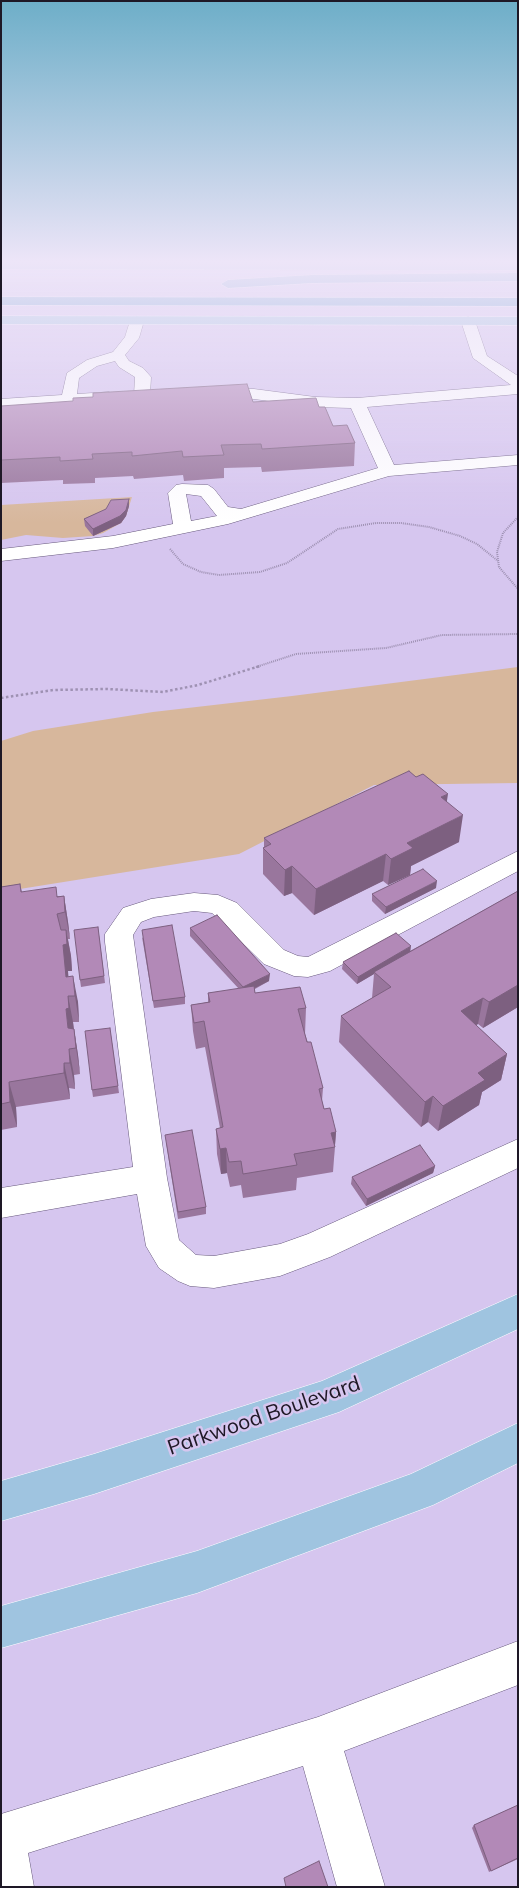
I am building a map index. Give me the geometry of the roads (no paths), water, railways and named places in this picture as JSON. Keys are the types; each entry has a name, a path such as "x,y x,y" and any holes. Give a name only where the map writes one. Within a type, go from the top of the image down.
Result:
{"main road":[{"name":"Parkwood Boulevard","path":"1,1501 94,1474 326,1398 518,1311"},
{"path":"1,1626 197,1572 419,1491 518,1442"}],"lane":[{"path":"69,398 72,376 76,371 103,359 118,355 125,347"},
{"path":"476,347 480,358 518,384"},
{"path":"118,355 124,364 138,371 142,377 142,395"},
{"path":"196,394 254,394 315,402 357,403 518,389"},
{"path":"1,404 69,398 160,394"},
{"path":"357,403 388,471"},
{"path":"1,555 65,549 176,530 243,515 388,471 518,460"},
{"path":"176,530 177,493 182,489 202,489 208,493 217,507 224,512 243,515"},
{"path":"518,860 320,964 308,967 288,964 274,957 228,910 218,904 194,902 151,908 132,915 119,934 151,1178 163,1246 171,1256 190,1270 214,1272 280,1260 318,1246 518,1152"},
{"path":"1,1203 151,1178"},
{"path":"10,1887 2,1838 318,1739 518,1663"},
{"path":"318,1739 361,1887"}]}
